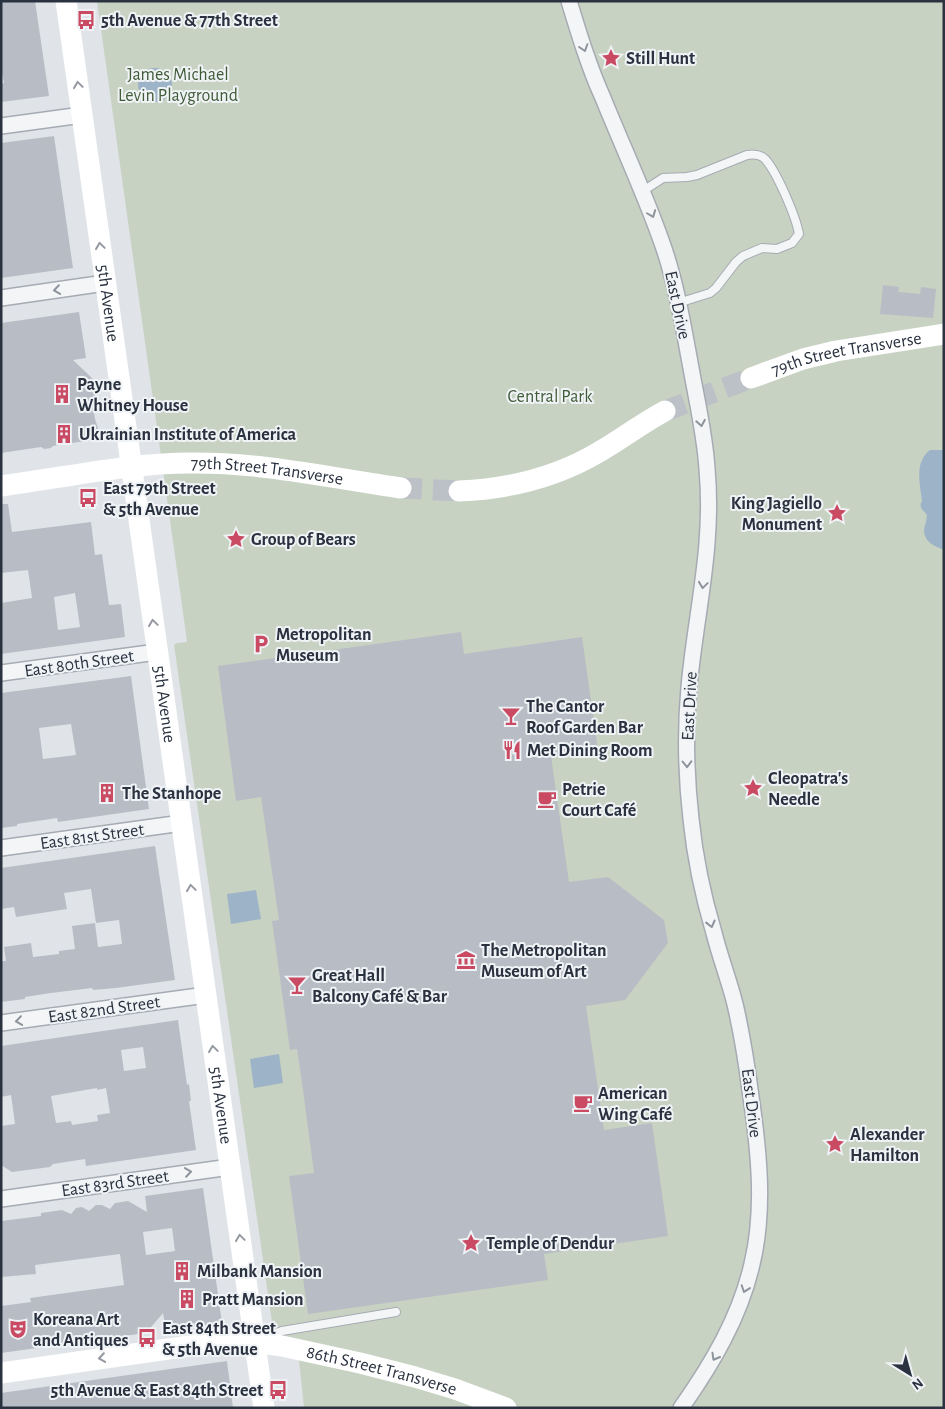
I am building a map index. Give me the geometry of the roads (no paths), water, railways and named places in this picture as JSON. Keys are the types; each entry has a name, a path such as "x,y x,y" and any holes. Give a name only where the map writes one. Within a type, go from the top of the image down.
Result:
{"main road":[{"name":"5th Avenue","path":"66,1 264,1408"},
{"name":"79th Street Transverse","path":"751,378 803,359 836,350 944,334"},
{"path":"459,492 508,486 554,473 598,453 665,411"},
{"name":"79th Street Transverse","path":"1,486 131,467 189,463 243,465 401,488"},
{"name":"86th Street Transverse","path":"1,1373 210,1343 255,1342 360,1363 415,1377 455,1389 506,1408"}],"street":[{"name":"East Drive","path":"569,1 602,97 643,191 665,251 678,302 705,446 710,505 705,571 688,692 689,796 693,838 700,877 734,1000 743,1043 756,1136 760,1186 756,1246 741,1299 721,1346 681,1408"},
{"path":"1,126 82,114"},
{"path":"1,298 106,283"},
{"name":"East 80th Street","path":"1,674 157,652"},
{"name":"East 81st Street","path":"1,848 182,823"},
{"name":"East 82nd Street","path":"1,1023 206,995"},
{"name":"East 83rd Street","path":"1,1199 230,1167"}],"lane":[{"path":"643,191 663,178 697,175 747,155 760,155 765,159 777,177 797,220 799,234 792,243 777,249 762,248 743,256 716,288 710,292 678,302"},
{"path":"255,1342 282,1331 396,1312"}],"water":[{"path":"155,68 167,73 172,85 167,97 155,102 143,97 138,85 143,73"},
{"path":"930,450 944,450 944,550 928,541 924,531 927,515 921,507 919,474 922,461"},
{"path":"256,890 261,919 231,924 227,894"},
{"path":"279,1054 283,1083 254,1088 250,1059"}],"tunnel":[{"path":"665,411 751,378"},
{"path":"401,488 459,491"}],"place":[{"name":"5th Avenue & 77th Street","path":"86,20"},
{"name":"Still Hunt","path":"611,58"},
{"name":"Payne Whitney House","path":"62,394"},
{"name":"Ukrainian Institute of America","path":"64,434"},
{"name":"East 79th Street & 5th Avenue","path":"88,498"},
{"name":"King Jagiello Monument","path":"837,513"},
{"name":"Group of Bears","path":"236,539"},
{"name":"Metropolitan Museum","path":"261,644"},
{"name":"The Cantor Roof Garden Bar","path":"511,716"},
{"name":"Met Dining Room","path":"512,750"},
{"name":"Cleopatra's Needle","path":"753,788"},
{"name":"The Stanhope","path":"107,793"},
{"name":"Petrie Court Café","path":"547,799"},
{"name":"The Metropolitan Museum of Art","path":"466,960"},
{"name":"Great Hall Balcony Café & Bar","path":"297,985"},
{"name":"American Wing Café","path":"583,1103"},
{"name":"Alexander Hamilton","path":"835,1144"},
{"name":"Temple of Dendur","path":"471,1243"},
{"name":"Milbank Mansion","path":"182,1271"},
{"name":"Pratt Mansion","path":"187,1299"},
{"name":"Koreana Art and Antiques","path":"18,1329"},
{"name":"East 84th Street & 5th Avenue","path":"147,1338"},
{"name":"5th Avenue & East 84th Street","path":"278,1390"}],"park label":[{"name":"James Michael Levin Playground","path":"178,84"},
{"name":"Central Park","path":"550,396"}]}
